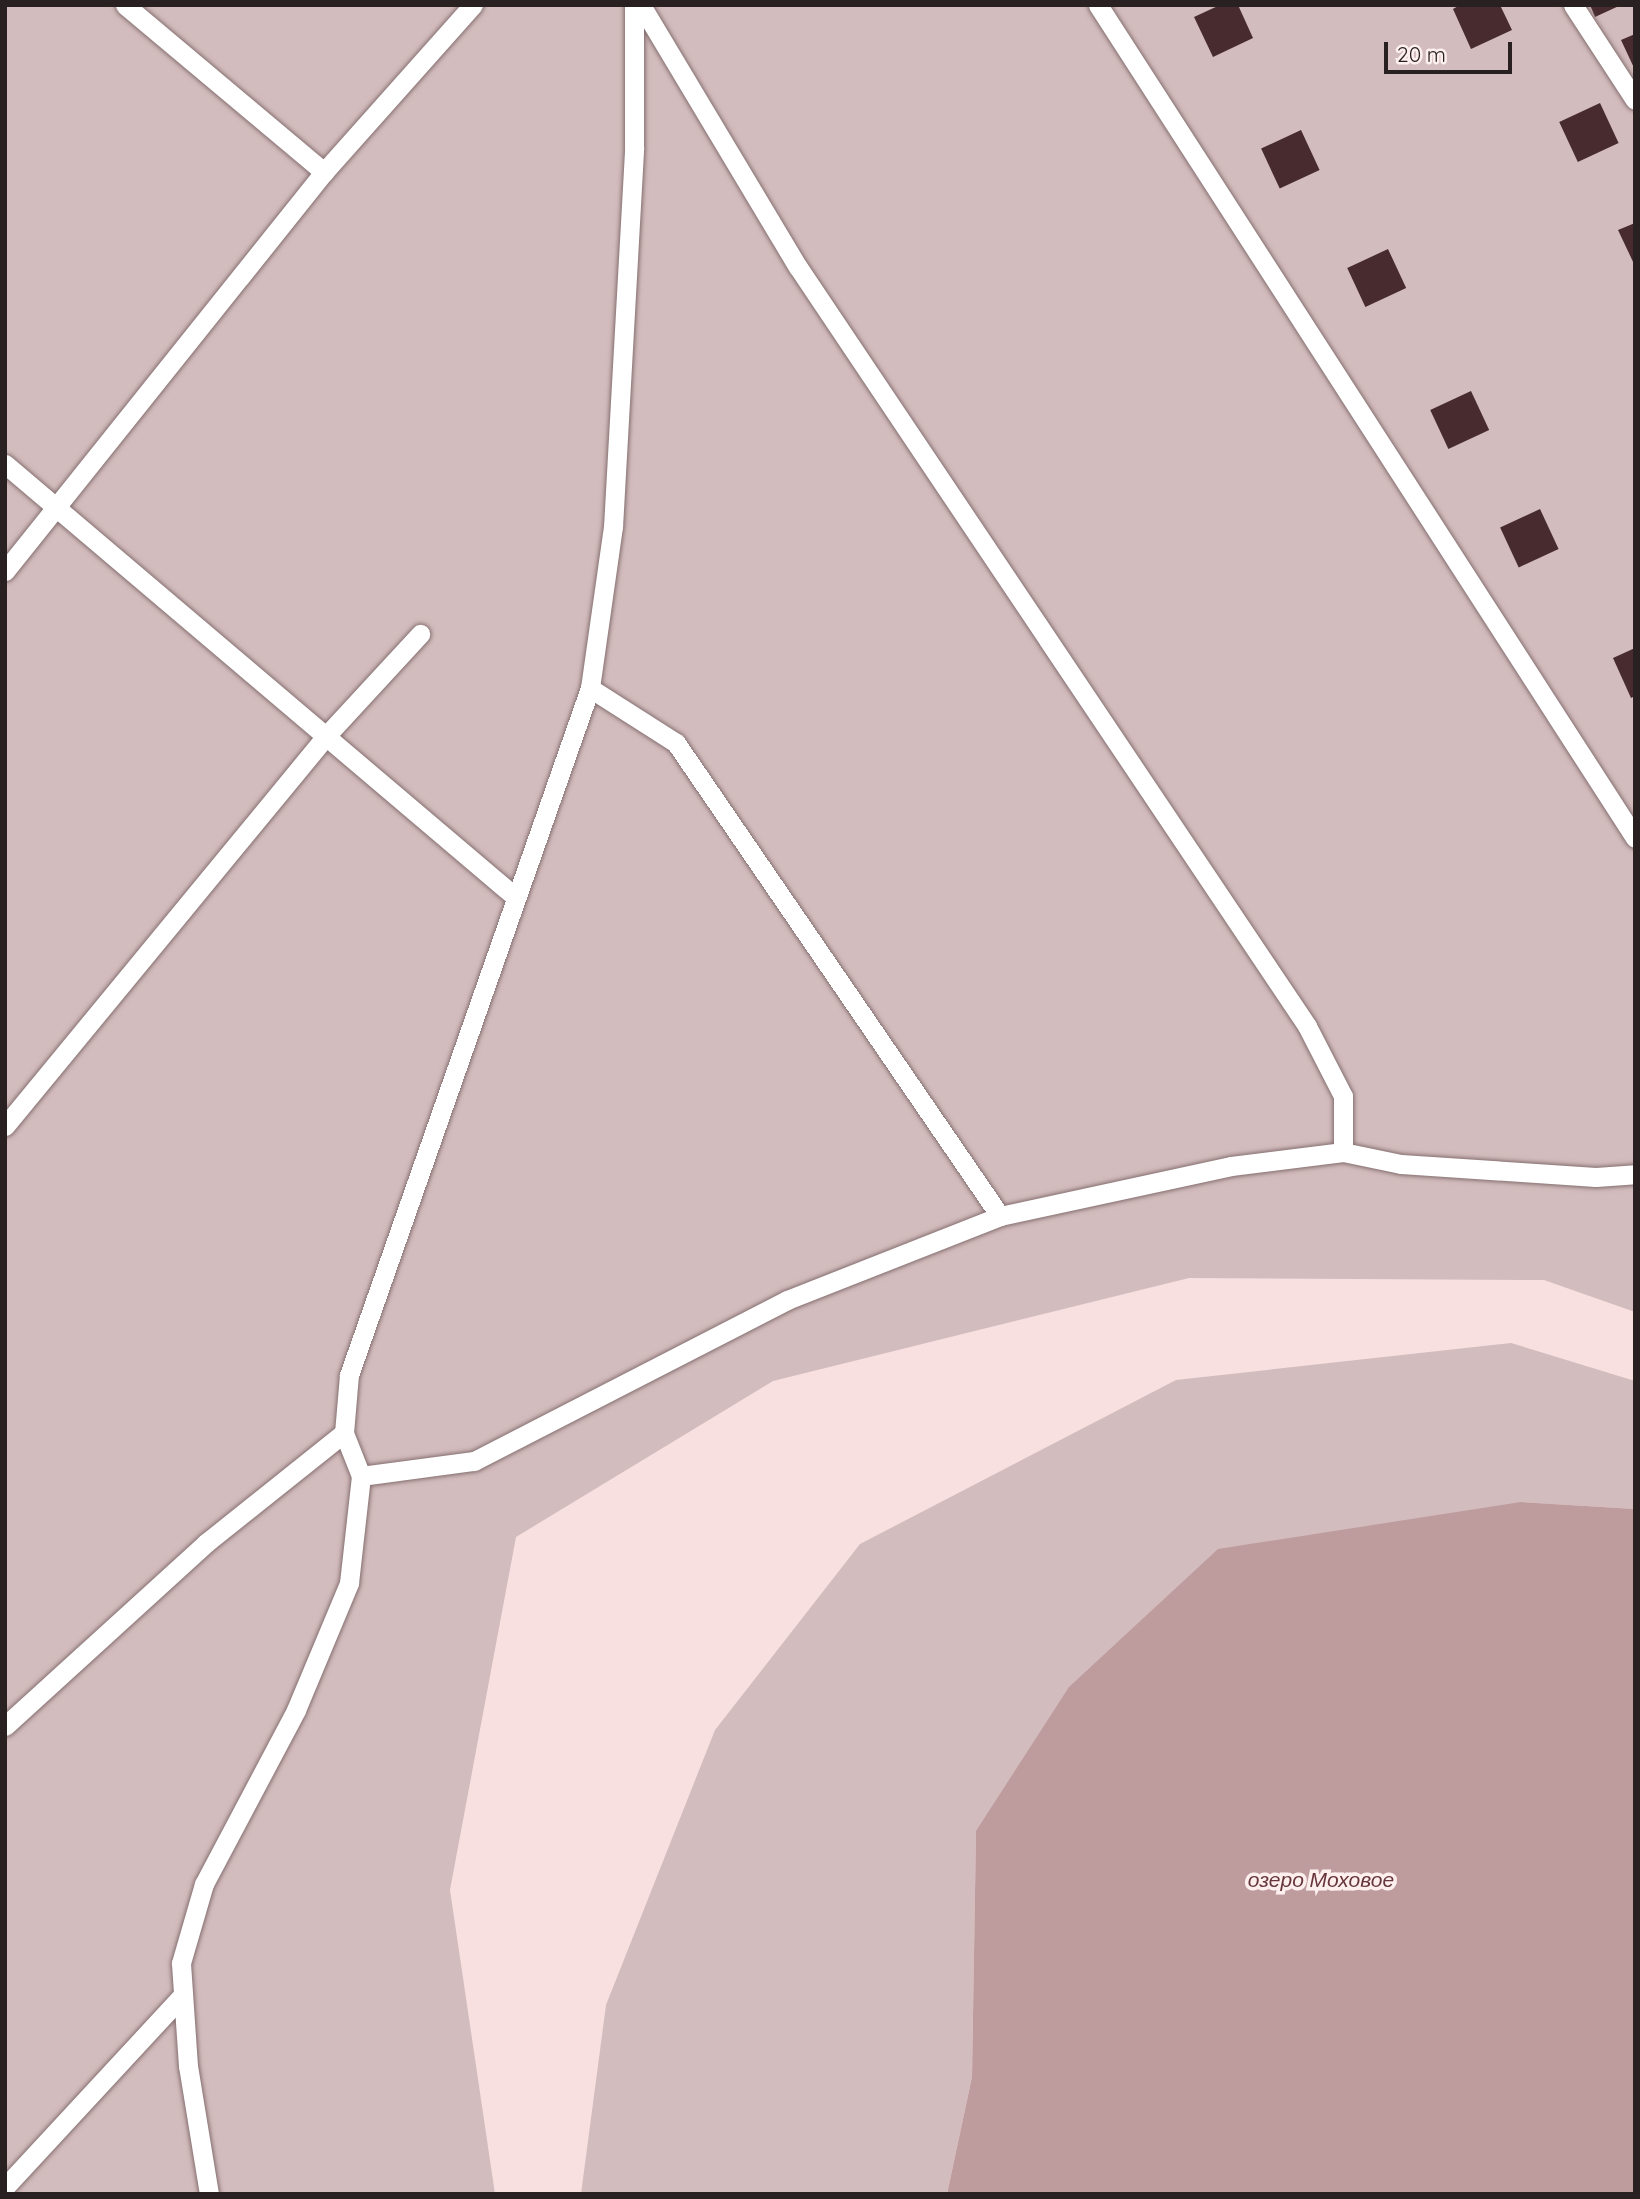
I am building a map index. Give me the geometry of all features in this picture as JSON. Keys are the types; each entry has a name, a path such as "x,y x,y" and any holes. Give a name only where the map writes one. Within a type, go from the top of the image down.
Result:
{"lane":[{"path":"125,5 324,172"},
{"path":"5,571 324,172 473,5"},
{"path":"209,2194 181,1964 204,1884 296,1710 349,1583 361,1476 344,1433 349,1375 513,895 590,688 613,527 634,148 634,5"},
{"path":"641,5 806,278 1307,1026 1343,1096 1343,1152"},
{"path":"1098,5 1635,838"},
{"path":"1573,5 1635,100"},
{"path":"5,464 513,895"},
{"path":"5,1126 326,736 420,634"},
{"path":"590,688 676,743 1000,1216"},
{"path":"361,1476 474,1461 787,1300 1000,1216 1231,1166 1343,1152 1401,1164 1596,1177 1635,1174"},
{"path":"5,1726 206,1543 344,1433"},
{"path":"5,2187 183,1995"}],"shaded area":[{"path":"5,5 1635,5 1635,1312 1544,1280 1189,1278 773,1381 516,1537 450,1890 495,2194 5,2194"},
{"path":"1511,1343 1635,1381 1635,1509 1521,1502 976,1831 972,2077 947,2194 581,2194 606,2005 715,1730 860,1544 1176,1380"}],"water":[{"name":"озеро Моховое","path":"1521,1502 1635,1509 1635,2194 947,2194 972,2077 976,1831 1069,1687 1218,1549"}],"building":[{"path":"1220,5 1238,5 1253,38 1213,57 1194,17"},
{"path":"1460,5 1500,5 1512,30 1471,49 1453,9"},
{"path":"1590,5 1621,5 1595,17"},
{"path":"1635,34 1635,70 1621,40"},
{"path":"1600,103 1619,143 1578,162 1559,122"},
{"path":"1301,130 1320,170 1280,188 1261,149"},
{"path":"1635,223 1635,266 1618,230"},
{"path":"1388,249 1406,288 1365,307 1347,268"},
{"path":"1471,391 1489,430 1448,449 1430,410"},
{"path":"1540,509 1559,549 1519,567 1500,528"},
{"path":"1635,648 1635,696 1631,698 1613,658"}]}
